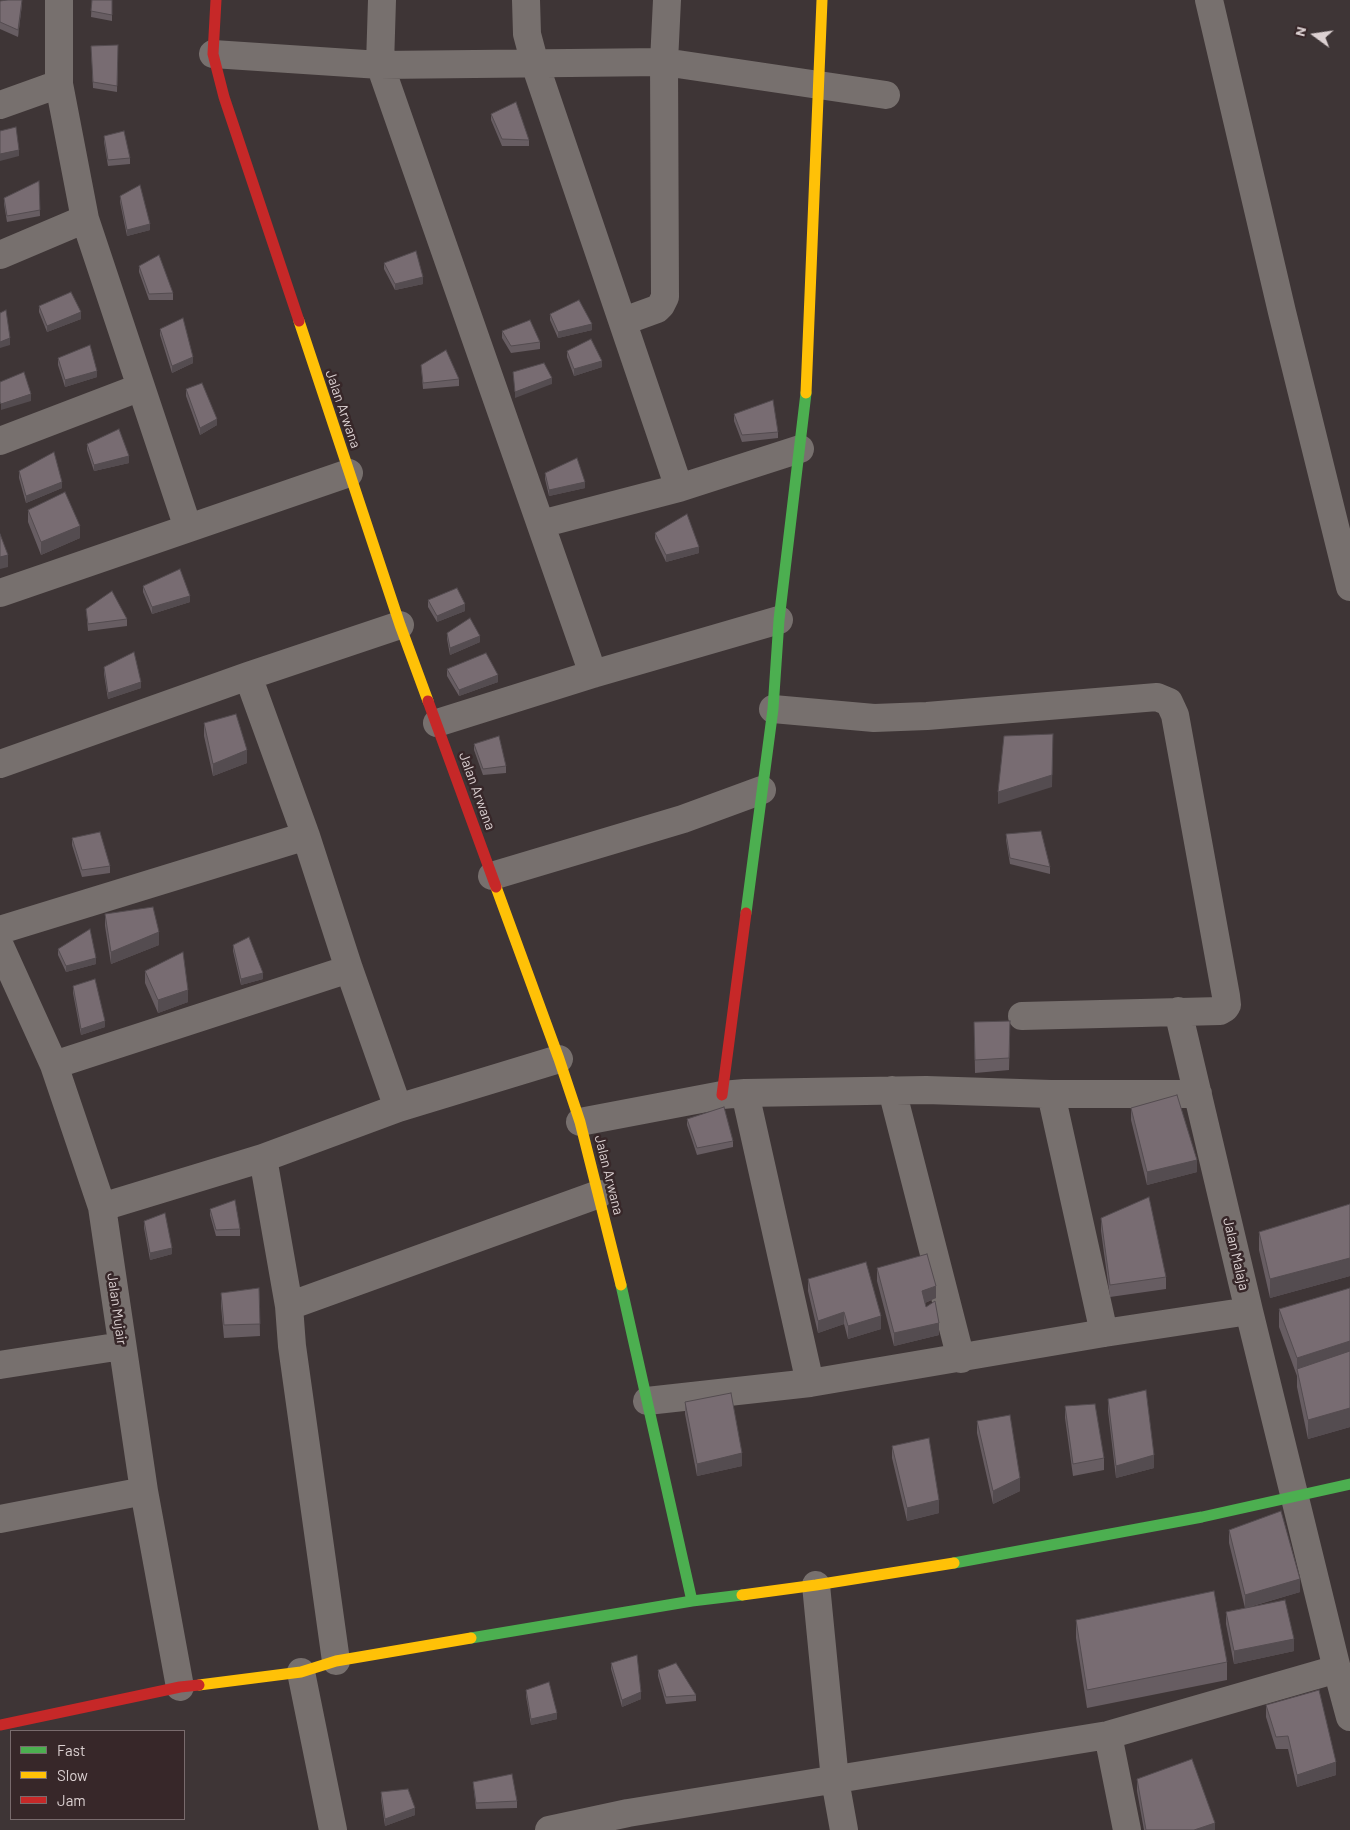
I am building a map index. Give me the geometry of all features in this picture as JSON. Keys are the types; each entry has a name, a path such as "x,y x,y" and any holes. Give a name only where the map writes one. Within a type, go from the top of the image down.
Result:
{"street":[{"path":"59,0 59,84 86,219 188,528"},
{"name":"Jalan Arwana","path":"216,0 213,54 224,97 400,625 559,1059 580,1122 631,1326 692,1600"},
{"path":"382,0 380,65 593,674"},
{"path":"526,0 527,34 535,64 624,321 679,488"},
{"path":"624,321 657,309 665,297 664,62 667,0"},
{"path":"810,1383 734,1094 762,790 773,709 779,620 805,405 820,86 822,0"},
{"path":"1209,0 1282,312 1350,587"},
{"path":"213,54 380,65 664,62 886,96"},
{"path":"0,105 59,84"},
{"path":"0,255 86,219"},
{"path":"0,441 141,387"},
{"path":"541,524 679,488 800,449"},
{"path":"0,593 349,473"},
{"path":"437,723 593,674 779,620"},
{"path":"0,764 248,676 400,625"},
{"path":"248,676 306,836 349,969 398,1108"},
{"path":"773,709 874,718 927,716 1157,697 1169,702 1175,715 1227,1005 1224,1010 1220,1011 1022,1016"},
{"path":"492,876 683,819 762,790"},
{"path":"0,930 306,836"},
{"name":"Jalan Mujair","path":"0,946 54,1065 102,1207 144,1491 180,1687"},
{"path":"54,1065 349,969"},
{"name":"Jalan Malaja","path":"1178,1011 1249,1311 1350,1717"},
{"path":"102,1207 262,1158 398,1108 559,1059"},
{"path":"892,1090 962,1358"},
{"path":"580,1122 734,1094 892,1090 1051,1094 1198,1094"},
{"path":"1051,1094 1104,1333"},
{"path":"262,1158 289,1306 292,1346 336,1660"},
{"path":"289,1306 599,1194"},
{"path":"647,1401 810,1383 1104,1333 1249,1311"},
{"path":"0,1365 122,1346"},
{"path":"0,1724 180,1687 301,1672 336,1660 692,1600 816,1585 1012,1553 1202,1517 1350,1484"},
{"path":"0,1520 144,1491"},
{"path":"816,1585 835,1780 844,1830"},
{"path":"549,1830 629,1821 835,1780 1108,1735 1337,1669"},
{"path":"301,1672 333,1830"},
{"path":"1108,1735 1127,1830"}],"building":[{"path":"22,0 18,30 0,22 0,1"},
{"path":"92,0 112,0 112,15 91,11"},
{"path":"118,45 117,86 93,82 91,46"},
{"path":"516,102 529,140 502,139 491,114"},
{"path":"16,127 19,150 0,154 0,131"},
{"path":"124,131 130,158 108,160 104,136"},
{"path":"39,181 40,210 7,216 4,198"},
{"path":"140,185 150,224 127,230 120,196"},
{"path":"416,251 423,277 395,284 384,263"},
{"path":"159,255 173,293 149,294 139,266"},
{"path":"71,292 81,312 47,326 39,306"},
{"path":"579,300 592,324 558,332 550,314"},
{"path":"6,310 10,338 0,342 0,313"},
{"path":"183,318 193,357 172,366 160,329"},
{"path":"530,320 540,342 511,346 502,331"},
{"path":"591,339 602,361 574,369 567,351"},
{"path":"90,345 97,371 65,380 58,358"},
{"path":"446,350 459,379 423,383 421,365"},
{"path":"544,363 552,378 515,392 513,372"},
{"path":"24,372 31,394 1,404 0,382"},
{"path":"202,383 217,419 200,428 186,389"},
{"path":"773,400 778,432 742,435 734,414"},
{"path":"119,429 129,456 94,465 87,444"},
{"path":"54,452 62,482 26,496 19,471"},
{"path":"577,458 585,482 549,490 545,473"},
{"path":"65,492 80,526 41,542 28,510"},
{"path":"687,514 699,547 666,555 655,533"},
{"path":"0,534 8,555 0,557"},
{"path":"180,569 190,596 152,607 143,586"},
{"path":"457,588 465,604 437,616 428,600"},
{"path":"112,591 127,619 88,624 86,609"},
{"path":"470,618 480,636 450,648 447,633"},
{"path":"134,652 141,682 108,693 104,667"},
{"path":"486,653 498,675 459,690 447,669"},
{"path":"236,714 247,750 213,764 204,723"},
{"path":"1053,734 1052,775 998,792 1004,736"},
{"path":"499,736 506,766 483,769 474,744"},
{"path":"1041,831 1050,867 1010,858 1006,834"},
{"path":"100,832 110,866 82,870 72,838"},
{"path":"153,907 159,932 111,952 105,914"},
{"path":"90,929 96,958 66,966 58,949"},
{"path":"249,937 263,973 241,979 233,945"},
{"path":"183,952 188,990 158,1000 145,971"},
{"path":"95,979 105,1021 81,1029 73,986"},
{"path":"1010,1021 1009,1058 975,1060 974,1022"},
{"path":"1177,1095 1197,1160 1147,1172 1131,1108"},
{"path":"724,1107 733,1141 697,1148 687,1119"},
{"path":"1149,1197 1166,1277 1110,1285 1101,1218"},
{"path":"235,1200 240,1229 216,1230 210,1209"},
{"path":"1350,1204 1350,1258 1270,1279 1259,1232"},
{"path":"165,1213 172,1248 150,1253 144,1221"},
{"path":"927,1254 936,1286 922,1291 926,1307 935,1301 939,1323 894,1333 877,1268"},
{"path":"866,1262 881,1316 848,1326 844,1312 818,1321 808,1279"},
{"path":"259,1288 260,1324 224,1325 221,1293"},
{"path":"1350,1288 1350,1341 1297,1358 1279,1309"},
{"path":"1350,1351 1350,1408 1308,1420 1297,1369"},
{"path":"1146,1390 1154,1455 1116,1466 1108,1399"},
{"path":"731,1393 742,1453 697,1464 685,1402"},
{"path":"1095,1404 1104,1458 1073,1464 1065,1406"},
{"path":"1010,1415 1020,1478 993,1491 977,1421"},
{"path":"929,1438 939,1500 907,1508 892,1446"},
{"path":"1281,1511 1300,1579 1245,1595 1229,1530"},
{"path":"1214,1591 1227,1662 1087,1690 1076,1620"},
{"path":"1285,1600 1294,1639 1234,1651 1226,1612"},
{"path":"637,1655 641,1692 622,1700 611,1663"},
{"path":"676,1663 696,1695 666,1697 658,1670"},
{"path":"549,1682 557,1713 531,1719 526,1690"},
{"path":"1319,1690 1336,1762 1297,1775 1288,1736 1276,1737 1266,1705"},
{"path":"1192,1759 1215,1823 1194,1830 1146,1830 1137,1779"},
{"path":"512,1774 517,1801 476,1803 473,1782"},
{"path":"408,1789 415,1808 385,1819 381,1792"}],"traffic: fast":[{"path":"746,913 773,709 779,620 806,393"},
{"path":"621,1285 692,1601"},
{"path":"954,1563 1202,1517 1350,1484"},
{"path":"471,1638 692,1601 742,1595"}],"traffic: slow":[{"path":"806,393 822,0"},
{"path":"299,321 400,625 428,701"},
{"path":"496,887 580,1122 621,1285"},
{"path":"742,1595 954,1563"},
{"path":"199,1685 301,1672 336,1661 471,1638"}],"traffic: jam":[{"path":"216,0 213,54 224,97 299,321"},
{"path":"428,701 496,887"},
{"path":"722,1095 746,913"},
{"path":"0,1725 180,1687 199,1685"}]}
